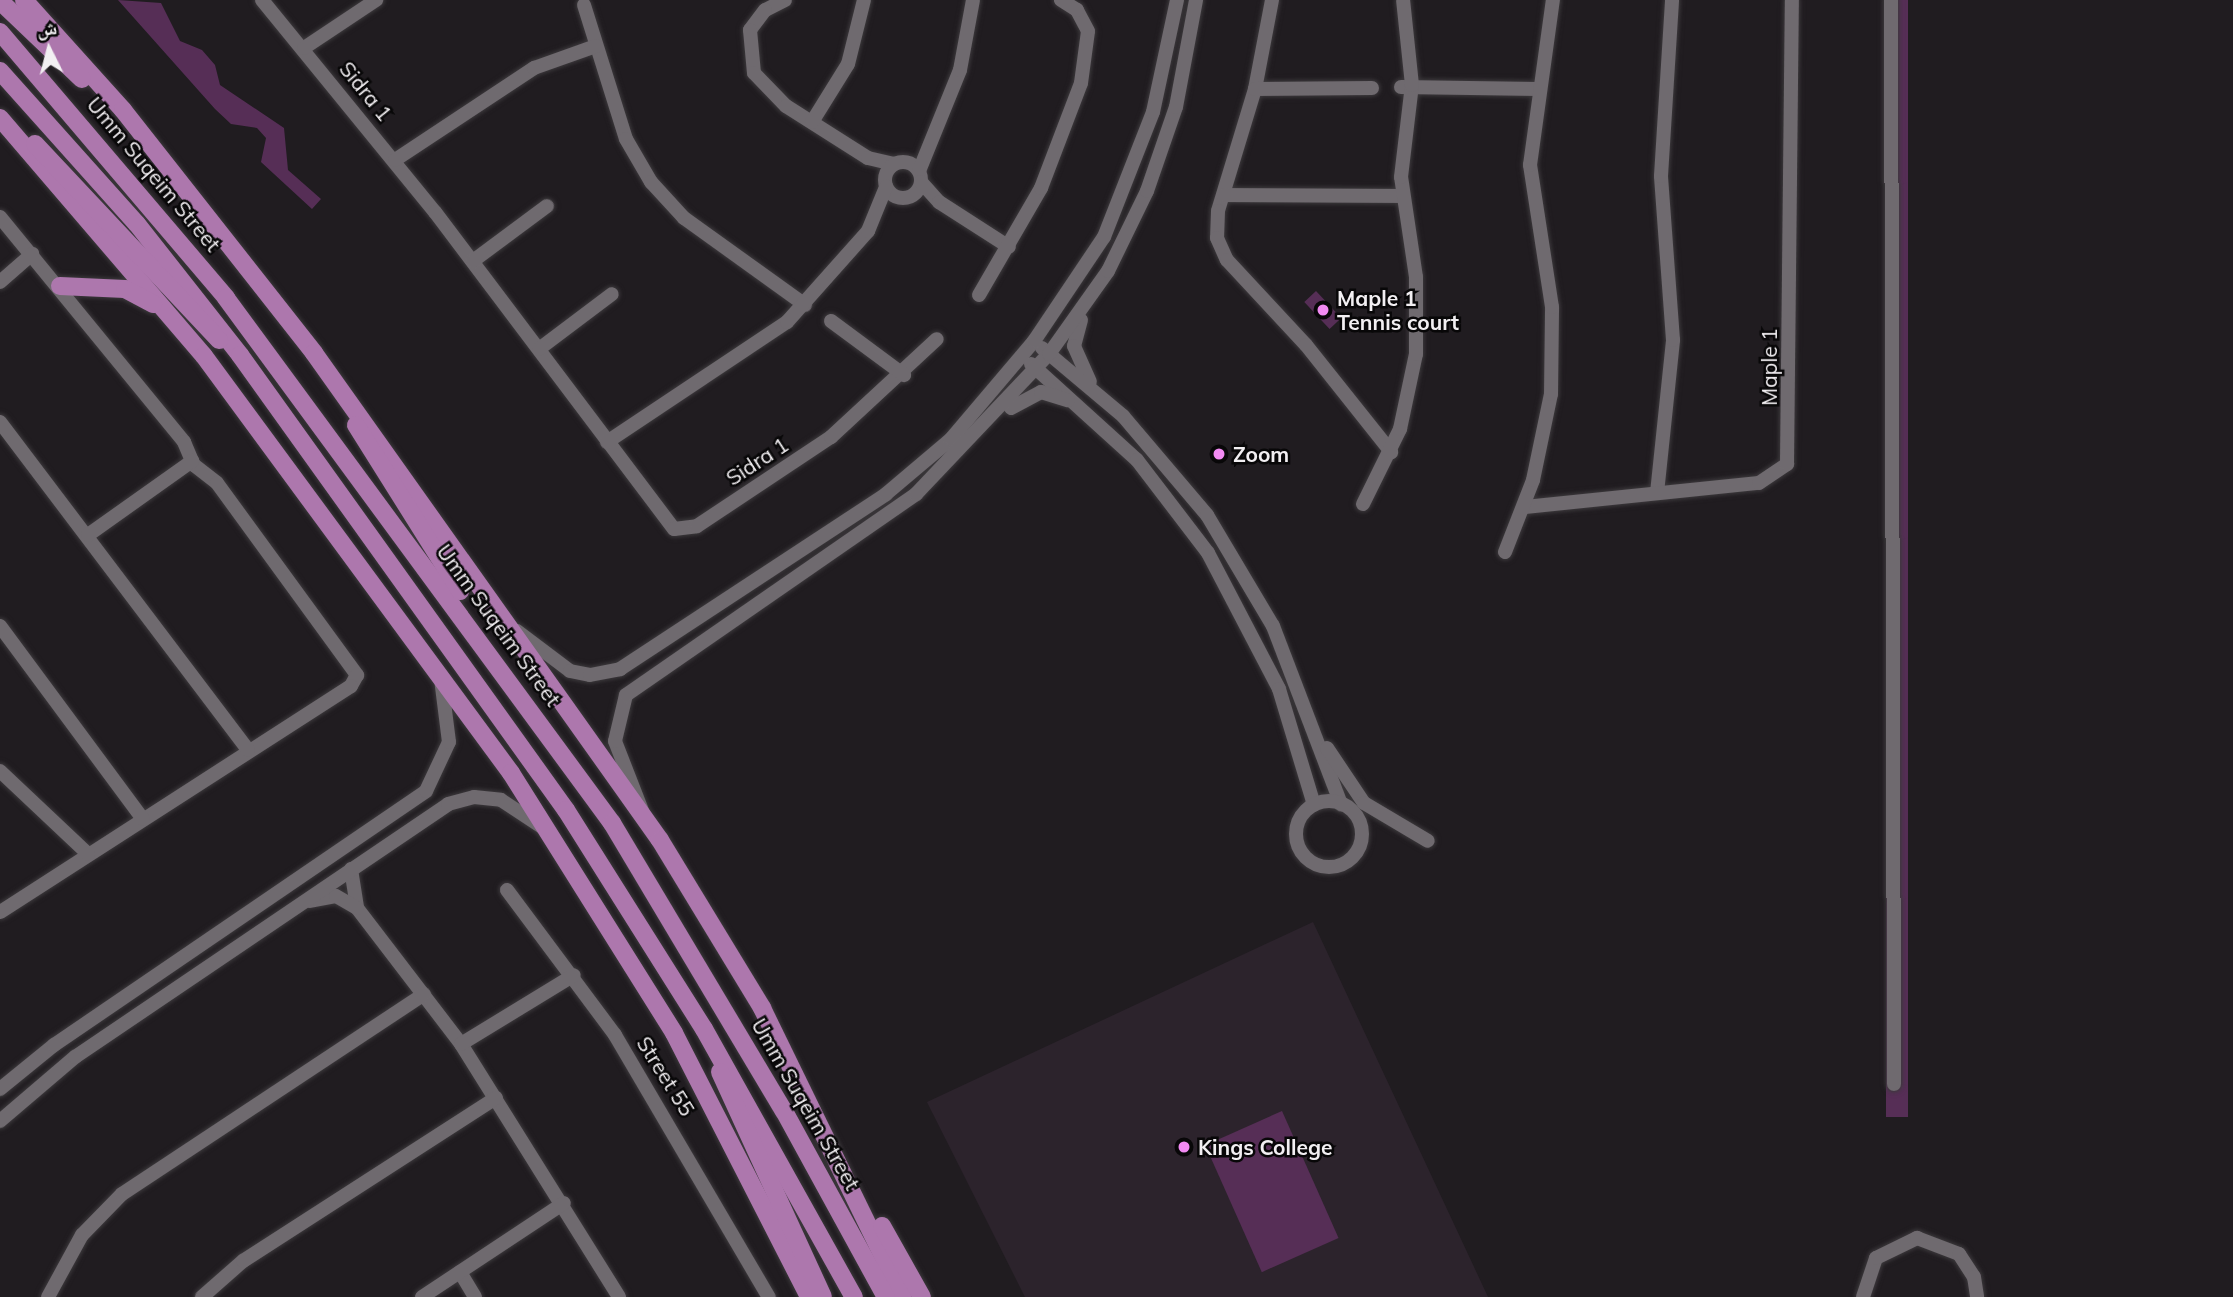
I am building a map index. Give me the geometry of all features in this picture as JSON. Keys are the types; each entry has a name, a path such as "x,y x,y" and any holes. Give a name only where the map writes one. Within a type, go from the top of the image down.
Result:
{"main road":[{"path":"24,0 153,146 334,380 644,818 781,1042 903,1297"},
{"path":"0,1 153,146"},
{"name":"Umm Suqeim Street","path":"0,33 226,298 538,719 680,931 886,1297"},
{"path":"0,71 137,224 240,355 566,810 704,1029 854,1297"},
{"path":"0,116 58,167 187,312 240,355"},
{"path":"0,116 178,324 555,838 686,1055 809,1297"},
{"path":"60,286 125,289 178,324"},
{"path":"334,380 366,443 506,657 538,719"},
{"path":"704,1029 744,1130 823,1297"},
{"name":"Umm Suqeim Street","path":"781,1042 922,1297"}],"street":[{"name":"Sidra 1","path":"262,0 395,160 539,349 661,520 674,529 690,529 831,437 904,375 937,339"},
{"path":"304,48 376,0"},
{"path":"785,0 755,20 749,62 774,97 868,158 886,183 914,186"},
{"path":"812,122 848,64 864,0"},
{"path":"607,442 805,305 880,215 914,186 928,143 960,70 973,0"},
{"path":"979,295 1009,247 1055,158 1086,64 1084,20 1061,0"},
{"path":"985,428 1037,369 1042,348 1088,263 1143,144 1177,0"},
{"path":"1095,391 1073,346 1084,309 1129,231 1163,150 1196,0"},
{"path":"1272,0 1255,89 1216,229 1223,253 1391,453"},
{"path":"1363,504 1391,453 1410,392 1418,328 1402,196 1408,48 1404,0"},
{"path":"1505,552 1525,507 1547,423 1553,365 1551,298 1530,165 1538,89 1553,0"},
{"path":"1657,494 1673,340 1661,176 1672,0"},
{"name":"Maple 1","path":"1525,507 1768,481 1787,464 1792,0"},
{"path":"1891,0 1894,1084"},
{"path":"584,5 626,139 658,191 684,218 805,305"},
{"path":"395,160 534,68 596,46"},
{"path":"1255,89 1372,88"},
{"path":"1406,90 1538,89"},
{"path":"880,215 886,183 899,163 928,143"},
{"path":"868,158 899,163 914,186 1009,247"},
{"path":"1224,195 1402,196"},
{"path":"472,261 547,206"},
{"path":"0,217 60,286 193,463 217,483 345,658 357,679 335,696 0,912"},
{"path":"0,282 32,254"},
{"path":"539,349 612,294"},
{"path":"507,623 558,664 590,675 620,669 919,468 1022,357 1042,348 1084,309"},
{"path":"831,321 904,375"},
{"path":"1042,348 1095,391 1147,440 1208,515 1273,626 1341,804 1357,818 1362,836 1352,857 1331,867 1309,860 1298,845 1301,817 1314,804 1341,804"},
{"path":"1022,357 1081,405 1163,490 1228,587 1279,689 1305,756 1314,804"},
{"path":"644,818 615,741 620,705 634,685 879,523 985,428 1033,393 1081,405"},
{"path":"0,422 248,750"},
{"path":"88,535 193,463"},
{"path":"0,626 143,819"},
{"path":"0,1089 54,1045 411,803 437,777 448,751 440,678"},
{"path":"1310,718 1364,803 1428,841"},
{"path":"0,771 88,854"},
{"path":"0,1121 40,1083 433,814 465,798 492,798 517,808 555,838"},
{"path":"351,869 357,908"},
{"name":"Street 55","path":"507,890 573,975 680,1140 769,1297"},
{"path":"298,905 330,896 357,908 461,1045 564,1203 619,1297"},
{"path":"461,1045 573,975"},
{"path":"48,1297 82,1236 122,1194 424,994"},
{"path":"202,1297 243,1261 496,1098"},
{"path":"422,1297 564,1203"},
{"path":"1863,1297 1876,1258 1917,1238 1959,1254 1974,1277 1977,1297"},
{"path":"460,1272 475,1297"}],"shaded area":[{"path":"118,0 161,3 180,41 202,50 215,65 220,85 284,128 288,170 321,199 312,209 261,162 266,138 257,128 231,124"},
{"path":"1886,0 1908,0 1908,1117 1886,1117"},
{"name":"Maple 1 Tennis court","path":"1316,291 1341,318 1330,329 1304,302"},
{"name":"Kings College","path":"1313,922 1488,1297 1025,1297 927,1102"},
{"path":"1282,1111 1339,1238 1262,1272 1205,1145"}],"place":[{"name":"Maple 1 Tennis court","path":"1323,310"},
{"name":"Zoom","path":"1219,454"},
{"name":"Kings College","path":"1184,1147"}]}
